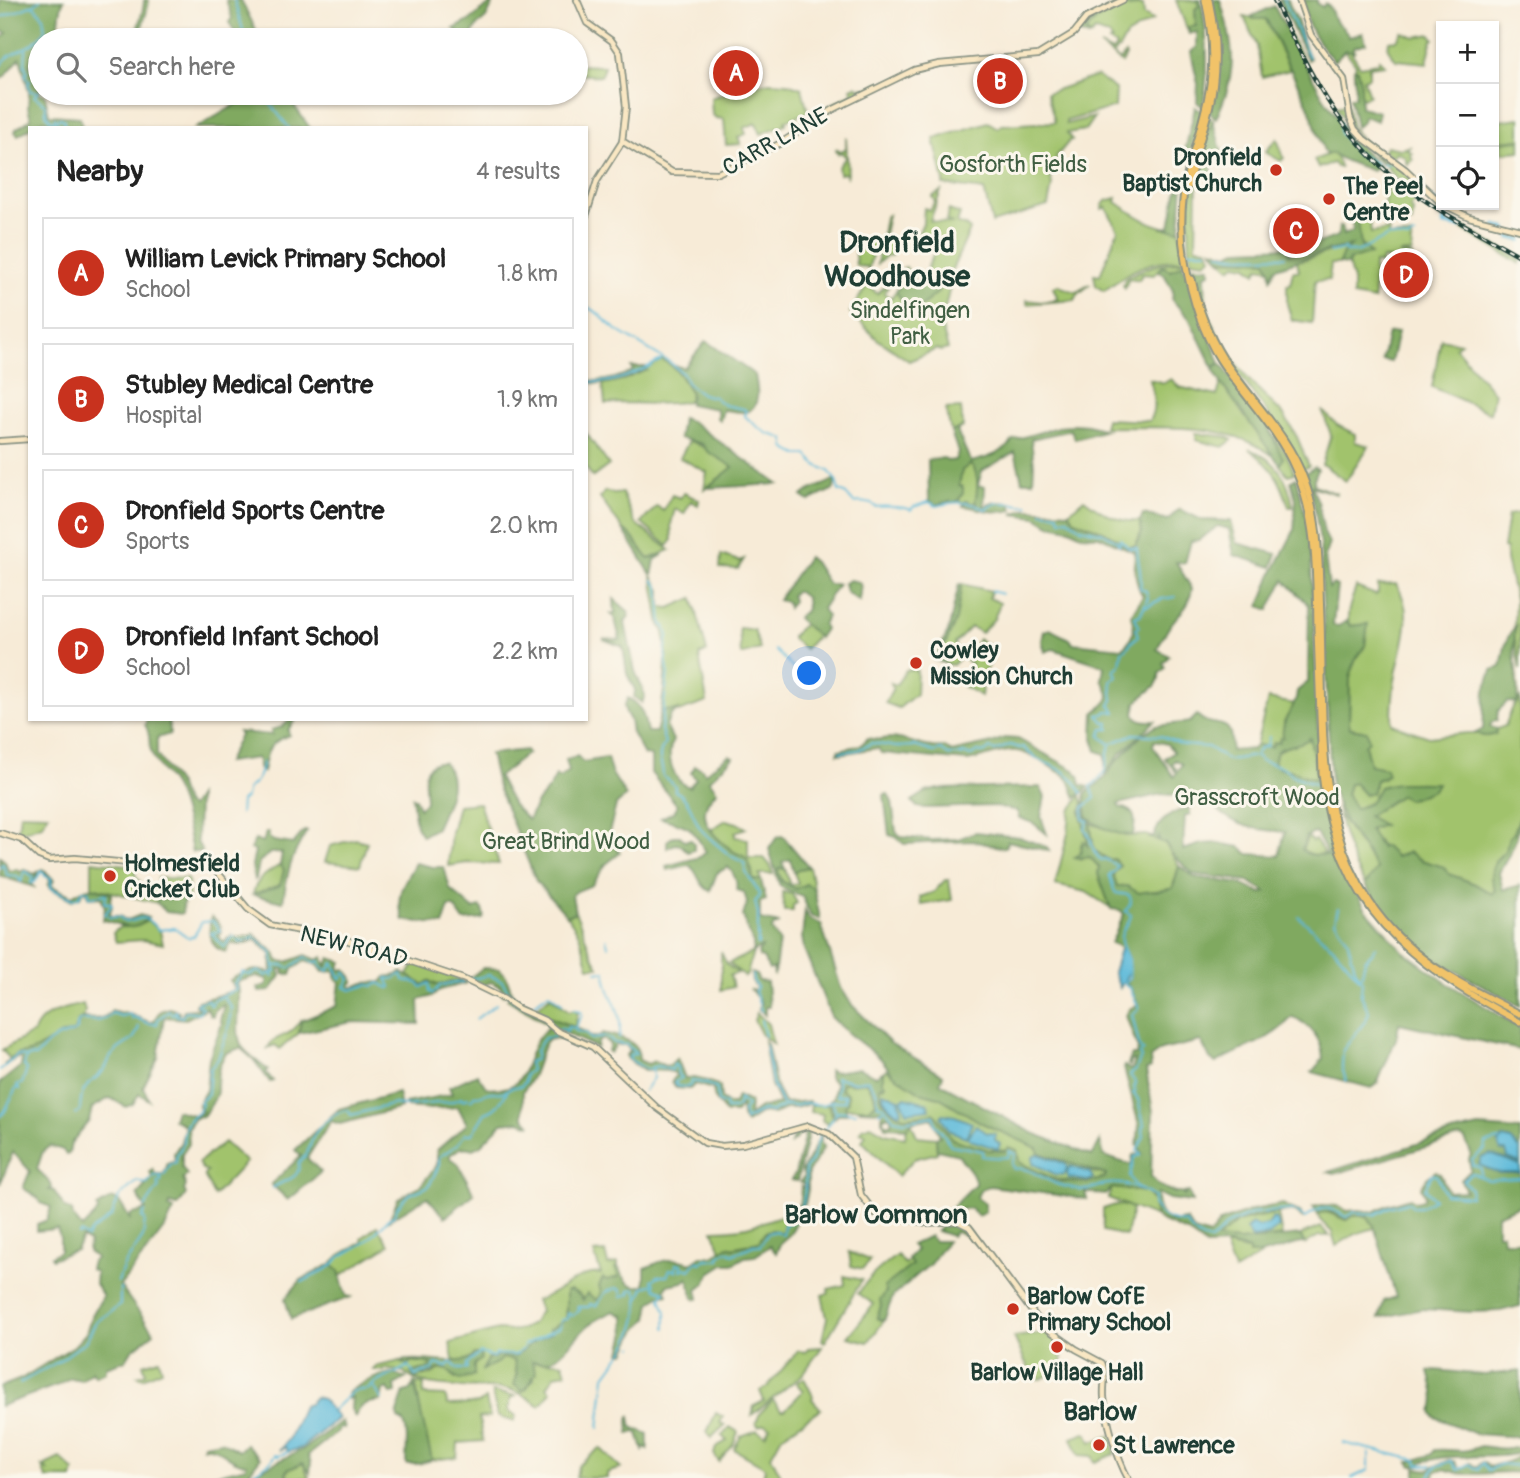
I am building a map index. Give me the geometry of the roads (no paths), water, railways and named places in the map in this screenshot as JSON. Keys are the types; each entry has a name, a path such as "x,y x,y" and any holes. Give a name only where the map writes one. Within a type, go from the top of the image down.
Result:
{"highway":[{"path":"1207,0 1211,36 1210,84 1187,175 1183,248 1195,305 1209,342 1288,453 1308,511 1314,549 1322,773 1329,819 1340,854 1369,906 1399,942 1447,980 1520,1022"},
{"path":"1189,274 1211,337 1231,369 1288,444 1310,498 1318,548 1326,779 1335,825 1348,861 1379,913 1416,951 1454,979 1520,1014"}],"main road":[{"path":"577,0 587,23 612,41 620,53 626,107 622,141 593,188 588,208"},
{"name":"CARR LANE","path":"622,141 672,172 718,173 779,144 834,109 888,81 934,65 1035,56 1074,33 1086,18 1123,0"},
{"path":"1300,2 1311,35 1344,79 1352,125 1361,136 1405,169 1436,198"},
{"path":"1454,210 1469,217 1520,230"},
{"path":"0,441 28,439"},
{"name":"NEW ROAD","path":"0,833 22,840 39,856 49,860 75,858 159,865 198,861 214,868 247,909 270,925 346,940 467,981 504,999 519,1010 544,1020 557,1031 593,1047 656,1107 705,1143 722,1146 743,1144 807,1126 829,1134 855,1160 861,1195 875,1213 923,1222 957,1221 964,1224 974,1231 992,1259 1048,1331 1102,1363 1107,1410 1122,1468 1128,1478"}],"water":[{"path":"1120,949 1127,955 1129,966 1128,974 1120,988 1113,972"},
{"path":"883,1092 899,1099 902,1112 897,1113 889,1107"},
{"path":"905,1097 927,1103 930,1109 907,1112 901,1099"},
{"path":"943,1114 972,1123 966,1137 950,1131 941,1117"},
{"path":"976,1125 987,1133 995,1134 995,1140 1000,1144 998,1149 970,1140 968,1137"},
{"path":"1503,1138 1511,1140 1520,1149 1520,1163 1508,1158 1506,1151 1501,1151 1498,1144"},
{"path":"1038,1154 1066,1164 1063,1175 1033,1164 1033,1156"},
{"path":"1490,1154 1520,1165 1520,1173 1499,1173 1479,1165 1481,1158"},
{"path":"1070,1166 1090,1173 1093,1178 1088,1181 1068,1178"},
{"path":"1273,1218 1279,1227 1269,1235 1252,1238 1246,1229 1252,1224 1258,1227 1268,1225"},
{"path":"315,1397 322,1399 338,1418 301,1448 288,1452 285,1447 279,1451 289,1438 303,1406"}],"waterway":[{"path":"40,0 33,5 43,16 45,28"},
{"path":"234,0 242,28"},
{"path":"1284,0 1309,57"},
{"path":"0,17 33,5"},
{"path":"0,66 10,56 28,46"},
{"path":"26,49 25,66 28,73"},
{"path":"28,73 25,74 28,79"},
{"path":"46,105 47,117 53,122 55,118 56,121 60,118 64,120 64,126"},
{"path":"271,105 287,126"},
{"path":"1341,123 1340,133 1356,153 1377,164"},
{"path":"1381,164 1391,163"},
{"path":"1431,199 1436,203"},
{"path":"1445,217 1444,224 1460,227"},
{"path":"1496,226 1505,229 1510,237 1520,240"},
{"path":"1330,252 1344,249 1346,252 1357,252 1388,236 1408,239 1415,235"},
{"path":"1186,251 1207,251"},
{"path":"1219,253 1243,257 1285,257"},
{"path":"588,308 615,329 671,363 684,375 688,384 702,394 714,397 724,405 744,409 744,415 758,427 784,439 786,449 798,455 807,455 816,465 829,471 839,491 845,493 854,503 911,510 929,502 937,506 967,503 985,509 996,503 1013,503"},
{"path":"588,381 615,380 661,360"},
{"path":"1015,504 1020,505"},
{"path":"1022,505 1028,505"},
{"path":"1042,512 1058,514 1061,520 1066,518 1081,528 1103,533"},
{"path":"1105,534 1114,539"},
{"path":"1116,540 1119,545 1120,539 1129,548 1137,548 1140,588 1146,591 1148,598 1140,615 1135,617 1139,626 1136,629 1138,637 1122,651 1120,665 1114,670 1117,676 1111,681 1113,700 1110,705 1116,712 1107,711 1098,715 1105,723 1109,723 1110,729 1103,729 1100,736 1110,744 1106,767 1091,786 1095,798 1084,807 1083,819 1088,821 1085,829 1097,856 1117,866 1109,875 1116,893 1129,895 1131,900 1125,911 1131,915 1121,941 1129,965 1129,978 1124,982 1130,988 1139,1009 1132,1014 1140,1049 1144,1051 1139,1054 1141,1057 1136,1070 1130,1075 1136,1083 1136,1091 1133,1093 1138,1099 1144,1125 1144,1136 1137,1151 1141,1155 1134,1157 1130,1177 1137,1189"},
{"path":"653,580 659,587 662,625 665,626 668,636 665,653 668,671 661,730 665,743 660,757 663,776 687,802 702,831 727,853 744,863 746,872 760,896 755,902 758,913 758,945"},
{"path":"991,591 1002,594"},
{"path":"1144,607 1175,597"},
{"path":"775,650 797,672"},
{"path":"1110,744 1134,734 1161,736 1183,745 1208,747 1228,760 1256,756 1315,784"},
{"path":"1256,754 1260,748 1267,746 1269,737"},
{"path":"840,752 858,750 872,743 896,747 914,746 934,752 941,750 948,755 963,753 971,756 990,748 995,751 1010,745 1023,747 1038,759 1068,775 1082,793"},
{"path":"240,814 241,801 258,777 262,762"},
{"path":"0,867 3,864 7,875 17,876 21,882 26,871 33,877 31,883 35,882 42,870 45,876 51,878 51,888 73,899 79,897 83,890 88,891 90,897 106,894 105,903 112,905 105,914 120,917 125,922 143,918 159,930 175,928 189,938 194,936 202,922 213,921 221,931 211,933 224,947 233,936 241,942 255,937 272,953 274,965"},
{"path":"1338,908 1335,921 1348,940"},
{"path":"1299,917 1335,949 1361,980"},
{"path":"606,939 608,946"},
{"path":"1346,1081 1342,1067 1343,1050 1369,1012 1361,995 1362,981 1355,969 1348,942"},
{"path":"1373,950 1376,946"},
{"path":"1361,978 1365,960 1373,952"},
{"path":"275,966 284,965 290,968 305,957 313,963 320,961 321,967 328,971 333,963 341,979 345,972 350,979 345,987 351,990 379,983 389,988 391,987 387,978 393,979 402,974 404,980 422,987 429,983 430,992 433,993 441,985 463,982"},
{"path":"0,1117 16,1088 19,1089 17,1085 22,1084 27,1069 24,1066 26,1058 35,1057 51,1041 77,1030 80,1020 100,1020 112,1013 121,1016 130,1014 132,1018 157,1024 158,1019 169,1011 172,1014 176,1011 176,1015 182,1017 186,1011 199,1013 202,1007 197,1003 208,1000 212,1005 213,1000 237,989 234,984 242,972 249,975 259,971 266,976 270,973 273,977 273,972 276,972 274,967"},
{"path":"597,972 605,971 608,989 619,1018 619,1038"},
{"path":"469,980 489,975 502,981 513,999 530,1007 549,993 563,1004"},
{"path":"752,975 761,1011"},
{"path":"79,1235 80,1233 87,1238 90,1232 112,1216 119,1197 137,1181 146,1184 154,1176 164,1175 170,1165 176,1162 186,1125 198,1113 202,1104 200,1102 208,1094 210,1069 218,1059 229,1027 231,1007 223,997"},
{"path":"476,1019 496,1004"},
{"path":"573,1009 581,1011 582,1015 576,1031 586,1033 591,1039 606,1037 615,1043 627,1045 636,1054 630,1055 629,1059 647,1070 657,1066 672,1070 674,1064 682,1078 675,1082 677,1086 688,1087 690,1081 705,1083 717,1089 718,1102 725,1104 726,1109 738,1106 739,1099 747,1106 743,1111 745,1120 764,1110 771,1112 786,1105 822,1105 832,1101 845,1101 845,1095 837,1096 836,1077 855,1082 868,1080 877,1093 878,1105 884,1106 894,1119 904,1121 934,1116 935,1125 951,1145 983,1151 982,1156 987,1157 1008,1157 1009,1151 1015,1154 1011,1164 1014,1169 1029,1171 1060,1185 1084,1190 1109,1184 1136,1188 1154,1197 1153,1205 1164,1217 1186,1223 1197,1235 1211,1241 1228,1224 1254,1213 1292,1210 1305,1218 1325,1208 1346,1217 1354,1212 1374,1215 1389,1207 1408,1202 1414,1207 1421,1207 1434,1199 1425,1189 1432,1174 1437,1176 1445,1194 1470,1196 1471,1189 1463,1180 1472,1173 1488,1180 1520,1178"},
{"path":"761,1020 765,1036"},
{"path":"75,1114 80,1111 86,1087 104,1070 112,1055 132,1040 139,1026"},
{"path":"381,1227 394,1216 398,1206 408,1195 429,1186 439,1165 439,1157 457,1145 465,1134 472,1134 485,1113 497,1106 509,1088 521,1086 525,1082 525,1075 531,1070 529,1062 536,1059 536,1051 544,1038 553,1037 561,1028 567,1031 568,1027 575,1028"},
{"path":"766,1045 772,1083 782,1104"},
{"path":"0,1070 18,1055 25,1057"},
{"path":"644,1091 653,1078 652,1067"},
{"path":"307,1153 319,1129 330,1118 344,1111 348,1110 351,1115 395,1104 402,1106 450,1102 462,1098 471,1100 474,1096 506,1091"},
{"path":"653,1280 658,1276 667,1276 670,1269 676,1271 676,1264 682,1264 681,1270 690,1270 697,1261 701,1263 706,1259 719,1260 719,1256 727,1251 734,1254 754,1245 760,1246 768,1233 776,1231 783,1235 784,1225 794,1220 794,1214 802,1205 805,1170 812,1159 820,1134 836,1113 832,1102"},
{"path":"879,1113 885,1108"},
{"path":"837,1113 856,1113"},
{"path":"1481,1174 1481,1168 1472,1165 1472,1160 1485,1149 1486,1143 1500,1140"},
{"path":"273,1188 294,1176 299,1169 299,1163 306,1155"},
{"path":"145,1207 159,1187 157,1182 161,1181 161,1177"},
{"path":"118,1282 123,1267 143,1237 145,1220 142,1218 145,1212"},
{"path":"302,1282 330,1267 340,1257 366,1242 380,1228"},
{"path":"333,1410 353,1391 369,1389 375,1383 409,1366 415,1376 432,1370 436,1364 446,1367 451,1362 458,1369 467,1369 467,1364 480,1353 493,1357 496,1354 515,1355 525,1344 560,1327 561,1320 567,1319 568,1313 572,1316 580,1310 578,1307 590,1307 590,1304 596,1306 606,1292 616,1288 621,1290 622,1296 636,1289 639,1299 644,1287 655,1284 652,1280"},
{"path":"654,1285 656,1289 665,1292 661,1298 666,1312 666,1328"},
{"path":"20,1383 59,1361 85,1342 96,1322 120,1305 120,1288"},
{"path":"623,1352 635,1326 638,1299"},
{"path":"599,1428 605,1376 621,1354"},
{"path":"373,1386 382,1399"},
{"path":"1343,1443 1417,1460 1418,1464 1431,1466"},
{"path":"236,1478 240,1475 249,1476 270,1462 275,1455 288,1452"},
{"path":"1352,1478 1369,1470 1369,1453"},
{"path":"1429,1478 1435,1467 1451,1461 1457,1470 1469,1464 1478,1470 1482,1463 1488,1470 1501,1464 1519,1466 1520,1457"}],"railway":[{"path":"1274,0 1325,97 1357,141 1376,161 1426,201 1520,256"}],"place":[{"name":"William Levick Primary School","path":"736,73"},
{"name":"Stubley Medical Centre","path":"1000,81"},
{"name":"Dronfield Baptist Church","path":"1276,170"},
{"name":"The Peel Centre","path":"1329,199"},
{"name":"Dronfield Sports Centre","path":"1296,231"},
{"name":"Dronfield Infant School","path":"1406,275"},
{"name":"Cowley Mission Church","path":"916,663"},
{"name":"Holmesfield Cricket Club","path":"110,876"},
{"name":"Barlow CofE Primary School","path":"1013,1309"},
{"name":"Barlow Village Hall","path":"1057,1347"},
{"name":"St Lawrence","path":"1099,1445"}],"district":[{"name":"Dronfield Woodhouse","path":"897,259"},
{"name":"Barlow Common","path":"876,1214"},
{"name":"Barlow","path":"1100,1411"}],"park label":[{"name":"Gosforth Fields","path":"1013,164"},
{"name":"Sindelfingen Park","path":"910,323"},
{"name":"Grasscroft Wood","path":"1257,797"},
{"name":"Great Brind Wood","path":"566,841"}]}
